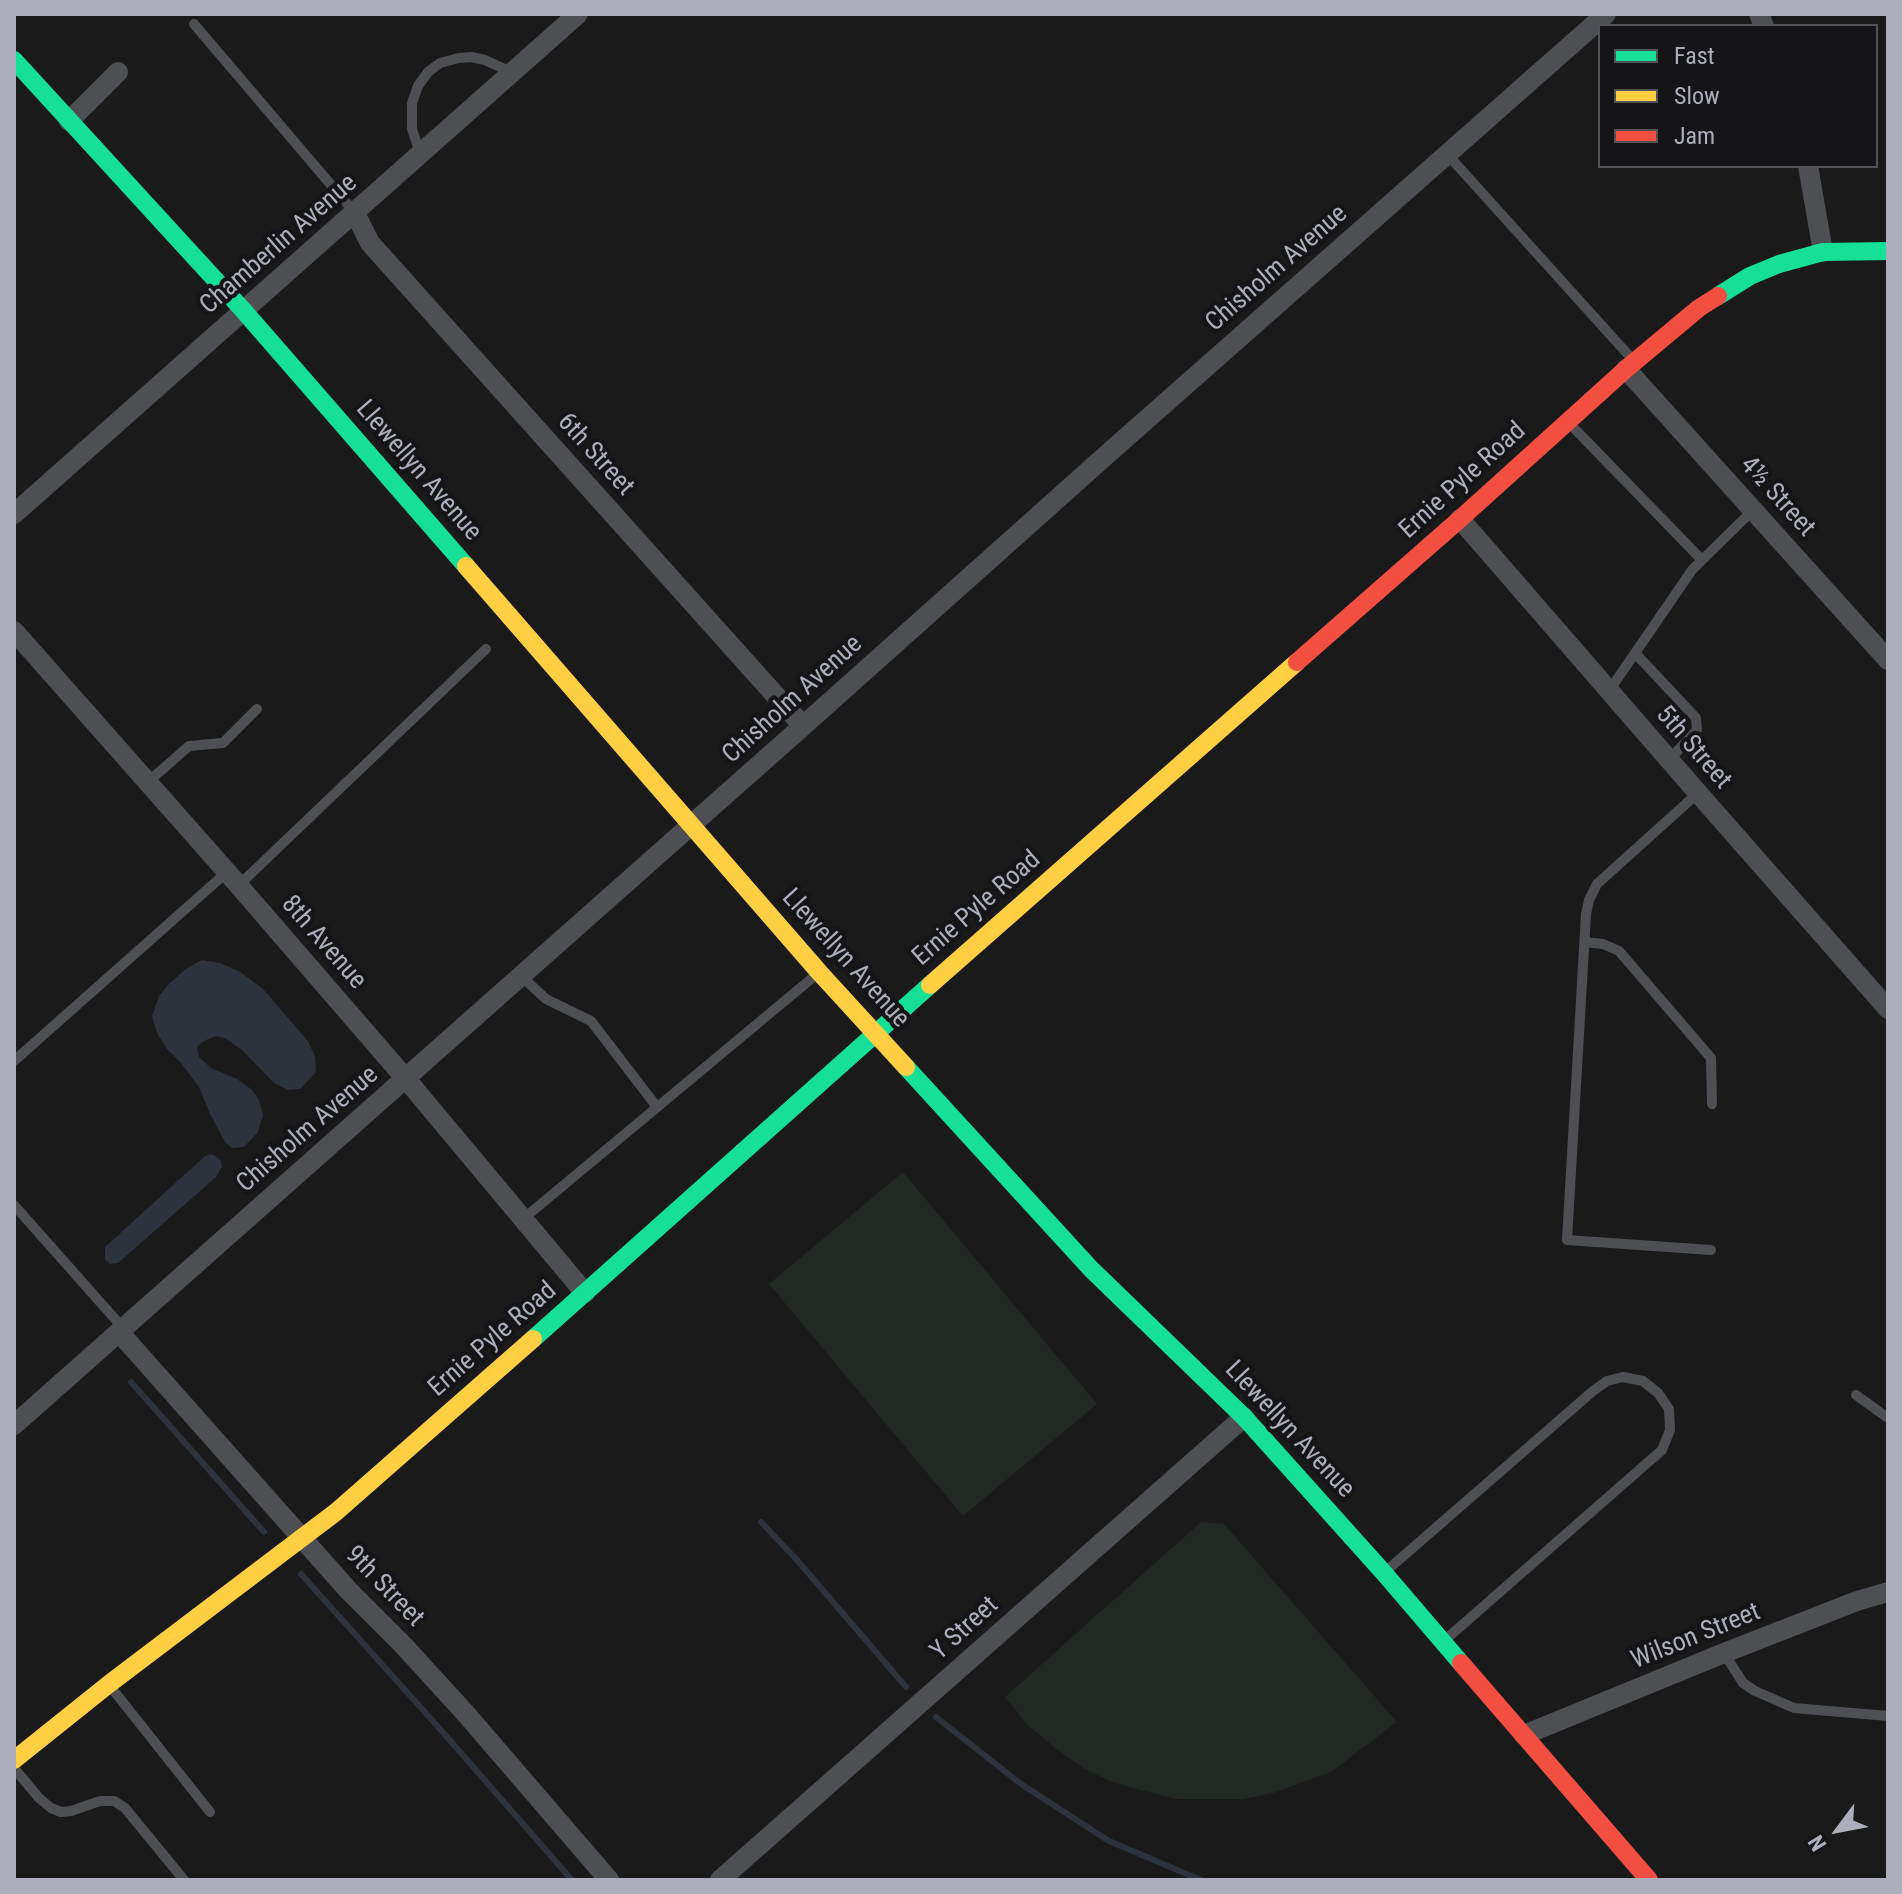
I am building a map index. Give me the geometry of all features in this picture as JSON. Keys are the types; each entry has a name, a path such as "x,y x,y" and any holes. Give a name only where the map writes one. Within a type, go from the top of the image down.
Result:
{"street":[{"name":"Chamberlin Avenue","path":"14,514 578,14"},
{"name":"Chisholm Avenue","path":"14,1425 1606,14"},
{"name":"Llewellyn Avenue","path":"14,60 243,310 819,972 1091,1269 1244,1417 1384,1573 1649,1880"},
{"path":"69,121 118,72"},
{"path":"1808,168 1823,252"},
{"name":"6th Street","path":"355,213 370,243 803,726"},
{"name":"Ernie Pyle Road","path":"14,1760 369,1484 1699,308 1750,276 1779,264 1823,252 1888,251"},
{"name":"4½ Street","path":"1631,366 1753,510 1888,660"},
{"name":"5th Street","path":"1460,519 1888,1009"},
{"name":"8th Avenue","path":"14,631 233,878 585,1293"},
{"name":"9th Street","path":"121,1330 349,1591 467,1715 609,1880"},
{"name":"Y Street","path":"720,1880 1244,1417"},
{"name":"Wilson Street","path":"1524,1735 1724,1653 1888,1592"}],"lane":[{"path":"194,24 355,213"},
{"path":"420,155 412,129 412,103 418,86 428,72 440,63 471,57 513,73"},
{"path":"1447,154 1631,366"},
{"path":"1568,422 1702,560"},
{"path":"1609,691 1692,570 1753,510"},
{"path":"14,1061 233,878 486,649"},
{"path":"1635,653 1696,718 1697,730 1669,760"},
{"path":"148,782 189,746 223,743 257,709"},
{"path":"1698,793 1597,884 1589,900 1567,1240 1711,1250"},
{"path":"1585,942 1603,944 1619,951 1711,1058 1712,1104"},
{"path":"523,1219 819,972"},
{"path":"521,976 546,999 591,1021 657,1107"},
{"path":"14,1205 121,1330"},
{"path":"1384,1573 1607,1381 1623,1377 1643,1381 1658,1393 1669,1409 1670,1430 1662,1450 1443,1642"},
{"path":"1856,1395 1888,1418"},
{"path":"1724,1653 1743,1683 1794,1708 1888,1716"},
{"path":"109,1684 210,1812"},
{"path":"14,1768 39,1798 61,1812 100,1801 114,1801 125,1808 184,1880"}],"shaded area":[{"path":"202,960 220,963 240,972 263,989 307,1040 315,1056 316,1072 300,1089 288,1090 274,1083 242,1050 225,1038 215,1036 197,1047 199,1057 211,1068 237,1079 251,1089 259,1100 263,1115 258,1132 244,1147 232,1148 225,1142 199,1087 167,1049 157,1033 152,1016 159,996 170,983"},
{"path":"211,1154 221,1161 222,1167 216,1177 118,1263 110,1264 105,1259 105,1247 205,1156"},
{"path":"903,1172 1097,1404 963,1516 769,1284"},
{"path":"1201,1522 1224,1524 1397,1722 1331,1772 1273,1793 1243,1799 1177,1799 1112,1782 1083,1768 1027,1724 1005,1697"}],"waterway":[{"path":"131,1382 264,1532"},
{"path":"761,1522 906,1687"},
{"path":"301,1574 572,1880"},
{"path":"936,1717 1021,1784 1109,1841 1201,1880"}],"traffic: fast":[{"path":"14,60 243,310 466,566"},
{"path":"1718,296 1750,276 1823,252 1888,251"},
{"path":"533,1339 930,985"},
{"path":"906,1067 1091,1269 1244,1417 1461,1663"}],"traffic: slow":[{"path":"466,566 819,972 906,1067"},
{"path":"930,985 1297,662"},
{"path":"14,1760 336,1512 533,1339"}],"traffic: jam":[{"path":"1297,662 1626,369 1699,308 1718,296"},
{"path":"1461,1663 1649,1880"}]}
